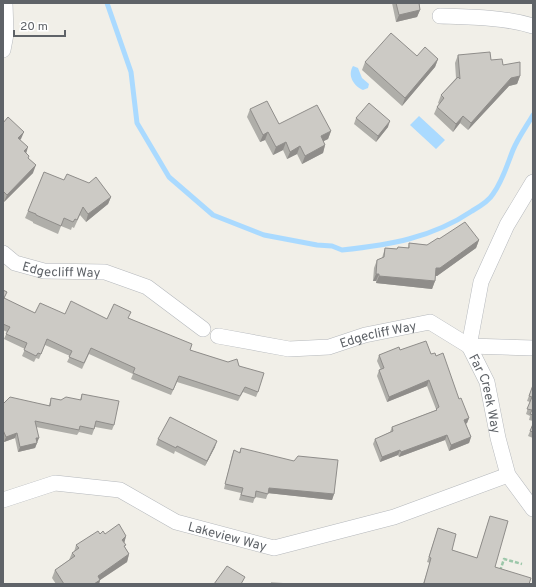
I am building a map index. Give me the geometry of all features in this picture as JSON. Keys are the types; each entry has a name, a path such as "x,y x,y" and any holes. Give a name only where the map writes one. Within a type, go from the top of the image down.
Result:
{"street":[{"path":"3,50 6,34 5,3"},
{"path":"440,16 518,21 533,26"},
{"name":"Far Creek Way","path":"508,475 498,438 487,382 469,346 481,282 507,225 533,182"},
{"name":"Edgecliff Way","path":"3,252 15,263 44,271 105,272 147,287 203,329"},
{"name":"Edgecliff Way","path":"218,336 289,349 329,348 365,335 430,322 469,346 533,348"},
{"path":"508,475 533,509"},
{"name":"Lakeview Way","path":"3,500 55,483 120,490 176,522 274,548 394,516 508,475"}],"path":[{"path":"498,578 504,559 522,564"}],"water":[{"path":"353,66 358,68 362,78 369,84 368,88 363,90 354,83 351,77 351,70"},
{"path":"419,116 445,140 436,149 410,125"}],"building":[{"path":"396,3 419,3 420,10 399,15"},
{"path":"391,33 417,56 425,47 438,59 405,98 365,62"},
{"path":"490,52 491,60 502,59 503,65 520,62 520,76 511,78 471,123 463,116 456,124 437,107 444,98 441,95 458,77 460,79 458,55"},
{"path":"267,101 279,124 317,105 331,131 321,136 325,145 305,156 300,146 290,152 286,142 276,147 268,132 263,135 250,109"},
{"path":"369,103 390,121 378,136 356,118"},
{"path":"8,117 24,132 18,138 28,147 24,151 29,156 28,158 36,165 7,195 3,191 3,123"},
{"path":"44,172 64,180 67,174 89,183 96,177 111,197 88,214 83,207 77,220 75,219 73,222 64,218 61,226 28,211"},
{"path":"465,222 479,240 440,268 436,268 435,281 379,276 379,274 376,274 377,260 384,257 385,248 409,248 409,243 427,245"},
{"path":"3,290 7,292 4,298 35,313 40,303 65,314 71,301 107,319 114,304 131,312 128,318 192,344 190,350 228,362 237,359 239,366 264,373 258,392 245,387 240,396 179,376 173,390 133,373 135,368 91,348 84,363 69,357 72,351 47,339 41,354 38,353 36,356 24,350 27,343 6,334 10,327 3,324"},
{"path":"426,341 431,354 435,353 436,356 443,353 459,399 461,398 469,418 464,420 471,437 451,445 447,435 401,452 400,450 382,457 375,439 393,431 392,427 437,410 436,409 439,407 429,380 389,397 379,370 384,368 379,355 399,347 400,350"},
{"path":"533,385 533,415 530,414 532,410 527,409 532,397 529,396"},
{"path":"82,394 119,401 114,425 96,421 94,429 80,426 79,430 35,421 39,438 36,438 37,443 20,447 17,433 6,437 3,430 3,404 10,397 50,406 51,398 61,400 66,397 81,400"},
{"path":"170,417 217,441 207,461 177,446 176,448 158,439"},
{"path":"533,424 533,432 530,431"},
{"path":"241,448 294,461 298,456 338,460 334,494 269,488 268,494 256,491 255,498 241,495 243,488 225,484 234,450 240,453"},
{"path":"490,516 508,521 495,567 531,578 529,584 424,583 431,558 429,557 438,528 456,534 452,550 477,558"},
{"path":"119,524 126,536 122,540 126,545 124,546 129,554 98,576 100,580 94,584 64,584 55,570 75,556 72,553 79,548 76,545 98,531 100,534 103,531 105,534"},
{"path":"227,566 245,577 241,584 214,584"},
{"path":"271,583 295,584 271,584"}],"waterway":[{"path":"107,3 131,72 137,123 169,177 213,215 264,235 317,245 332,246 342,250 393,243 410,239 441,228 478,208 491,197 502,178 517,141 533,115"}]}
